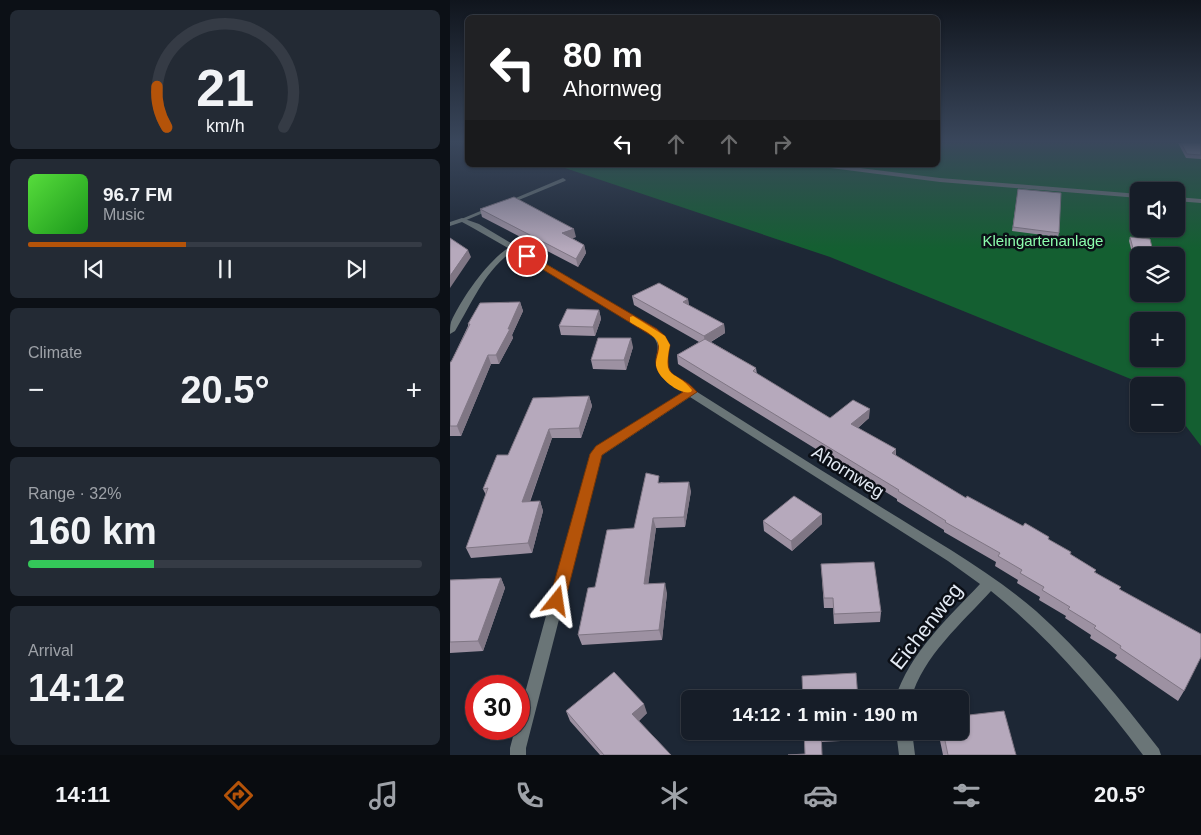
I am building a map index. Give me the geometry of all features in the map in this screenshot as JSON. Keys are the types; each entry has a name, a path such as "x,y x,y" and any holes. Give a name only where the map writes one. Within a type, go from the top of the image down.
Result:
{"street":[{"path":"450,224 462,220 513,248"},
{"path":"450,331 492,265 504,253 513,248"},
{"name":"Ahornweg","path":"513,248 654,332 665,345 661,362 665,375 931,544 1030,615 1070,653 1116,706 1154,755"},
{"path":"518,755 518,748 596,454 691,392"},
{"name":"Eichenweg","path":"904,690 913,672 956,618 989,584"},
{"path":"905,740 907,755"}],"lane":[{"path":"926,178 1130,195"},
{"path":"462,220 563,180"},
{"path":"1185,200 1201,201"}],"green space":[{"name":"Kleingartenanlage","path":"595,178 1201,178 1201,446 1185,425 1185,377 1130,377 1130,379 830,257"}],"building":[{"path":"1018,189 1061,193 1059,233 1013,227"},
{"path":"514,197 574,229 562,233 584,245 576,259 480,209"},
{"path":"1130,237 1150,239 1152,247 1133,247"},
{"path":"450,238 468,250 450,276"},
{"path":"659,283 688,299 683,302 724,324 704,336 632,296"},
{"path":"520,302 508,329 510,329 496,355 488,355 457,426 450,426 450,362 470,324 468,324 480,303"},
{"path":"567,309 599,310 593,327 559,326"},
{"path":"598,338 631,338 624,360 591,360"},
{"path":"705,339 756,368 753,371 830,418 853,400 870,409 851,424 896,449 892,453 966,498 967,496 1023,526 1025,523 1049,537 1048,539 1071,552 1070,554 1096,570 1094,572 1121,587 1119,589 1201,634 1201,657 1184,691 1120,648 1121,646 1094,628 1096,626 1068,609 1070,607 1042,590 1044,587 1020,573 1022,570 998,556 1000,553 945,522 899,490 677,355"},
{"path":"589,396 579,428 549,429 522,502 540,501 528,543 466,548 488,488 483,489 497,455 508,455 533,398"},
{"path":"646,473 659,476 658,483 689,482 684,517 653,518 644,584 665,583 659,630 578,635 588,588 595,587 607,530 634,528"},
{"path":"794,496 822,514 791,541 763,521"},
{"path":"874,562 881,612 834,614 833,598 824,598 821,564"},
{"path":"501,578 478,641 450,642 450,580"},
{"path":"614,672 644,704 632,714 671,755 604,755 566,711"},
{"path":"856,673 857,690 803,690 802,676"},
{"path":"1004,711 1016,755 948,755 945,740 969,740 969,715"},
{"path":"804,740 821,740 822,755 788,755 805,754"}],"slow traffic":[{"path":"633,320 661,338 665,345 661,362 665,375 687,390"}],"route":[{"path":"527,256 654,332 665,345 661,362 665,375 691,392 596,454 557,601"}]}
